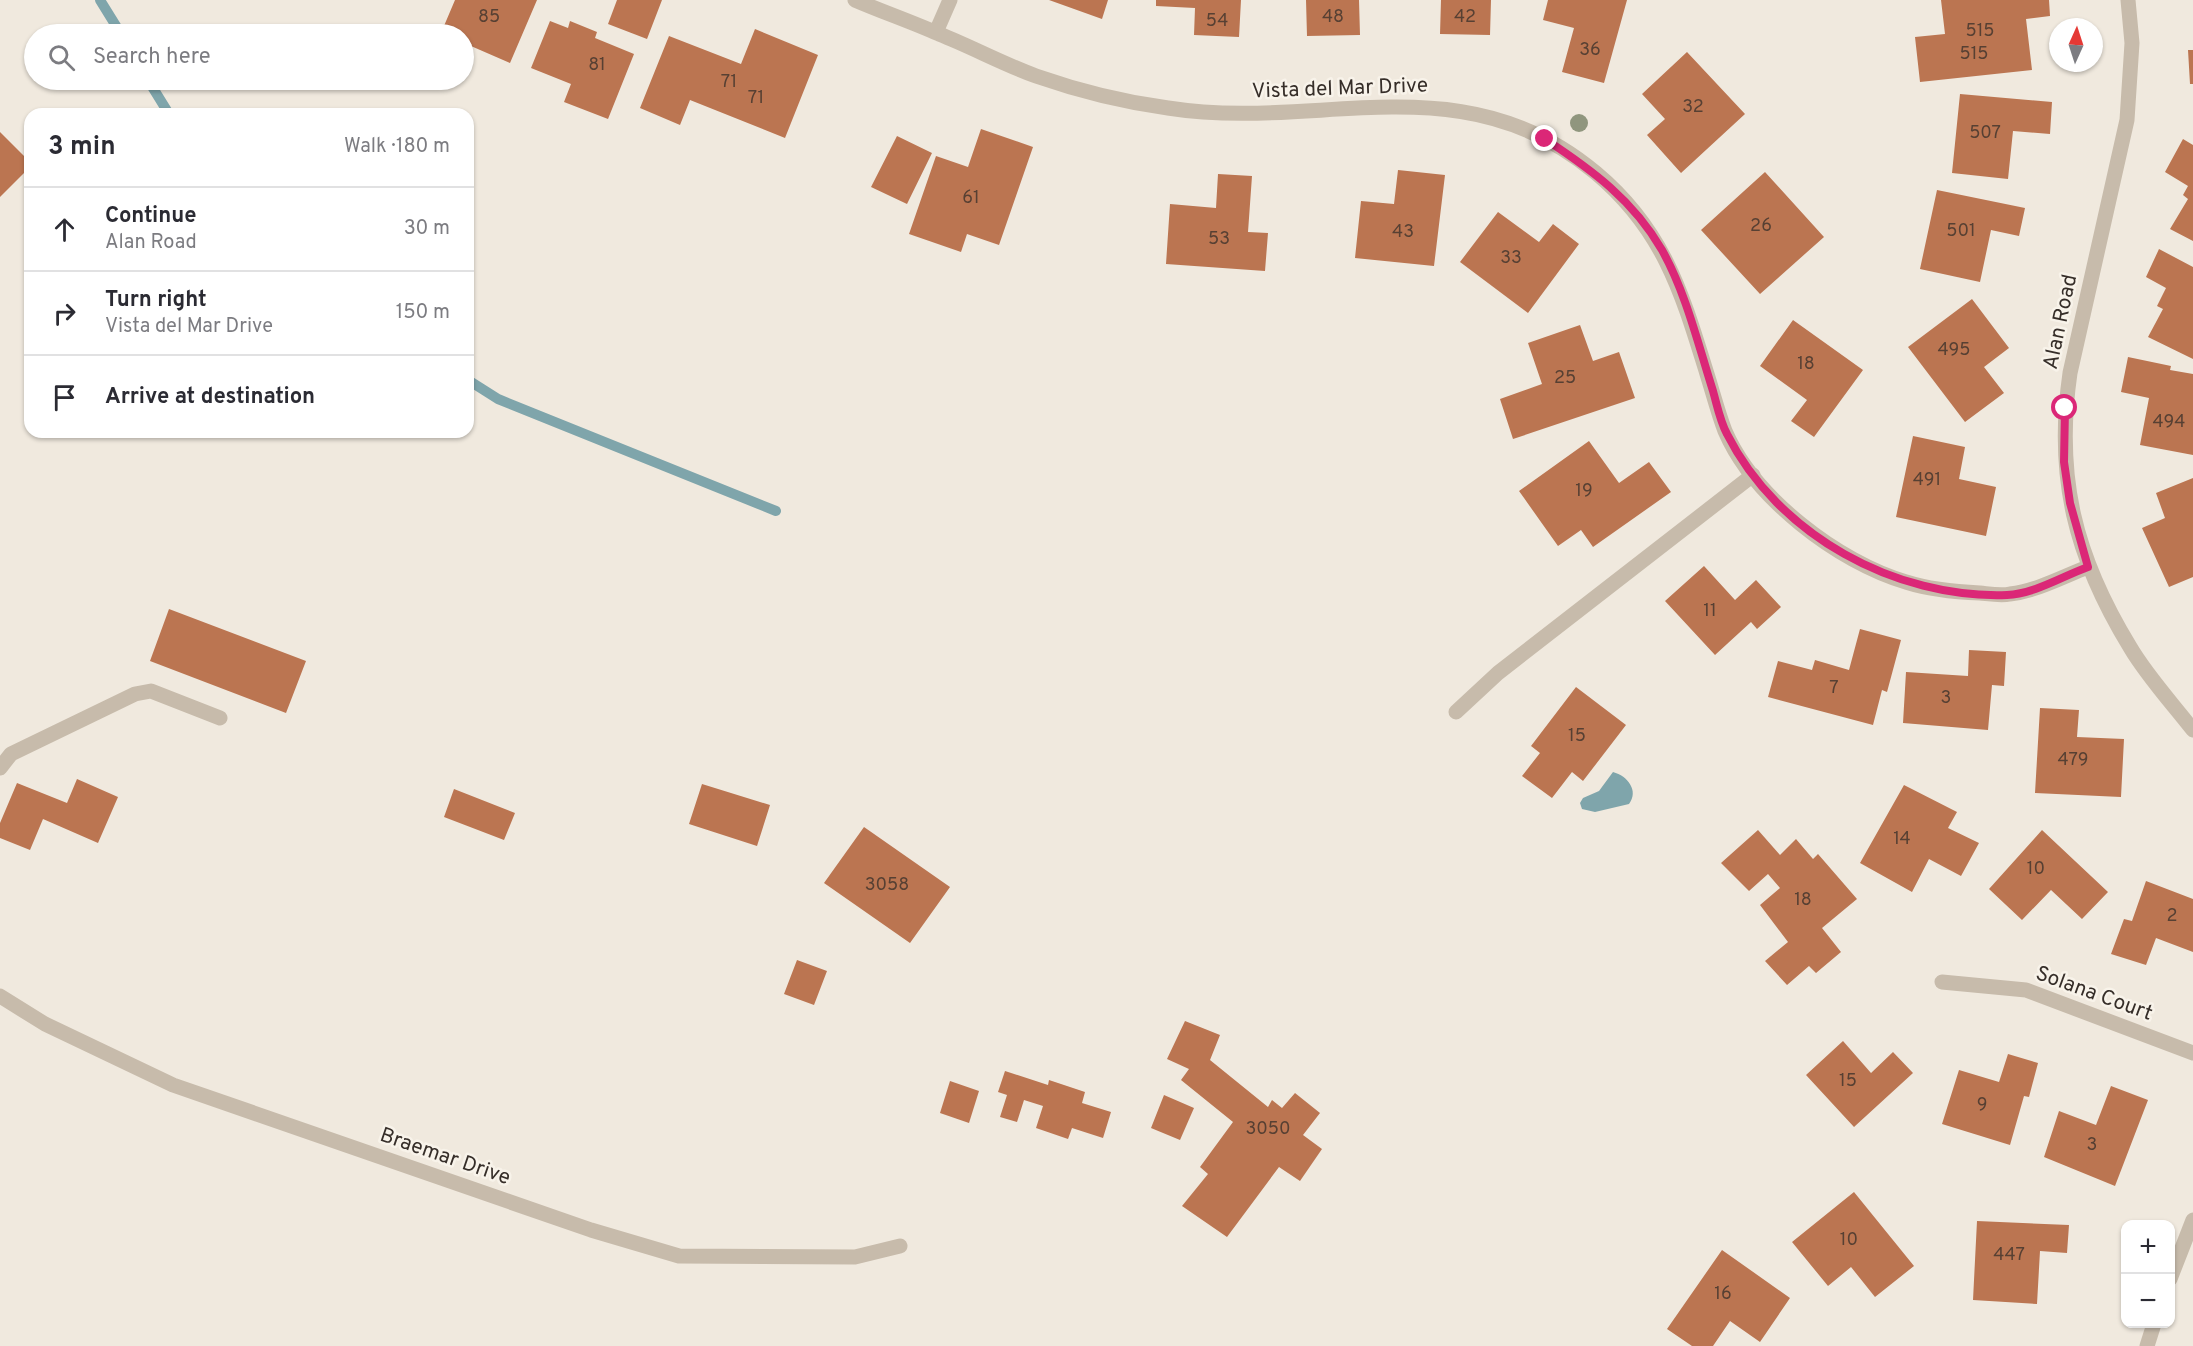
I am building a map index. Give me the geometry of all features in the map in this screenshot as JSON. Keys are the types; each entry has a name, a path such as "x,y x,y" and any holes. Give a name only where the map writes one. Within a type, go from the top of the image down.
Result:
{"street":[{"name":"Vista del Mar Drive","path":"855,0 1035,75 1113,99 1172,109 1233,114 1406,105 1447,108 1488,116 1545,139 1596,172 1639,216 1662,250 1680,286 1726,432 1753,475 1779,504 1826,543 1864,565 1904,582 1947,592 2009,595 2029,590 2088,567"},
{"path":"936,32 950,0"},
{"name":"Alan Road","path":"2128,0 2132,44 2127,120 2070,373 2065,408 2064,462 2070,503 2088,567 2130,648 2193,730"},
{"path":"1456,711 1498,673 1753,475"},
{"path":"0,768 11,754 135,694 151,691 220,718"},
{"name":"Solana Court","path":"1942,982 2026,990 2193,1053"},
{"name":"Braemar Drive","path":"0,996 45,1024 173,1085 591,1230 679,1257 855,1257 900,1246"},
{"path":"2172,1274 2193,1220"},
{"path":"2147,1346 2152,1328"}],"water":[{"path":"1613,772 1627,780 1632,789 1632,799 1629,804 1595,812 1582,809 1580,803 1583,798 1599,791"}],"building":[{"path":"455,0 537,0 510,63 474,47 474,24 445,24"},
{"path":"617,0 662,0 647,39 608,24"},
{"path":"1049,0 1108,0 1102,19"},
{"path":"1156,0 1241,0 1239,37 1194,35 1195,8 1156,6"},
{"path":"1306,0 1359,0 1360,35 1307,36"},
{"path":"1441,0 1491,0 1490,35 1440,34"},
{"path":"1548,0 1627,0 1604,83 1562,72 1574,28 1543,20"},
{"path":"1941,0 2049,0 2050,16 2026,19 2032,70 1920,82 1915,37 1945,34"},
{"path":"550,21 568,28 570,21 597,32 595,38 634,54 608,119 564,102 571,84 531,68"},
{"path":"755,29 818,55 785,138 690,100 680,125 640,108 669,36 741,64"},
{"path":"2188,50 2193,50 2193,84 2190,84"},
{"path":"1687,52 1745,114 1681,173 1647,135 1665,119 1642,94"},
{"path":"1960,94 2052,102 2050,134 2013,131 2008,179 1952,173"},
{"path":"981,129 1033,147 999,245 967,234 961,252 909,234 936,156 968,167"},
{"path":"0,132 24,156 24,173 0,197"},
{"path":"897,136 932,153 907,204 871,187"},
{"path":"2183,139 2193,145 2193,241 2170,229 2188,199 2183,195 2188,186 2165,172"},
{"path":"1398,170 1445,175 1434,266 1355,258 1361,201 1394,204"},
{"path":"1765,172 1824,237 1760,294 1701,230"},
{"path":"1218,174 1252,176 1248,232 1268,233 1265,271 1166,264 1170,204 1216,208"},
{"path":"1937,190 2025,208 2019,236 1991,230 1980,282 1920,269"},
{"path":"1498,212 1539,242 1553,224 1579,244 1528,313 1460,262"},
{"path":"2159,249 2193,267 2193,359 2148,337 2163,309 2157,306 2166,288 2146,277"},
{"path":"1972,299 2009,348 1984,367 2004,393 1965,422 1908,347"},
{"path":"1793,320 1863,370 1814,437 1791,421 1807,400 1760,366"},
{"path":"1580,325 1593,361 1619,352 1635,398 1513,439 1500,399 1542,384 1528,343"},
{"path":"2128,357 2171,366 2170,370 2193,374 2193,455 2140,445 2149,398 2121,392"},
{"path":"1913,436 1965,447 1959,479 1996,487 1986,536 1896,517"},
{"path":"1589,441 1619,483 1649,462 1671,492 1593,547 1581,530 1558,546 1519,491"},
{"path":"2193,478 2193,577 2169,587 2142,528 2165,518 2156,493"},
{"path":"1704,566 1735,600 1756,580 1781,607 1757,629 1751,622 1715,655 1665,601"},
{"path":"169,609 306,661 286,713 150,661"},
{"path":"1860,629 1901,640 1887,692 1882,690 1873,725 1768,697 1778,661 1812,670 1815,660 1849,670"},
{"path":"1969,650 2006,652 2004,686 1992,685 1988,730 1903,723 1906,672 1968,676"},
{"path":"1576,687 1626,725 1583,781 1572,772 1552,798 1522,776 1540,753 1531,746"},
{"path":"2040,708 2079,710 2077,737 2124,739 2121,797 2035,793"},
{"path":"77,779 118,797 98,843 43,819 30,850 0,838 0,823 17,783 67,803"},
{"path":"702,784 770,805 757,846 689,824"},
{"path":"1904,785 1957,812 1948,828 1979,843 1961,876 1929,859 1912,892 1860,863"},
{"path":"454,789 515,813 504,840 444,817"},
{"path":"864,827 950,887 910,943 824,883"},
{"path":"1758,830 1780,855 1796,839 1813,859 1818,854 1857,899 1822,928 1841,952 1816,973 1809,966 1787,985 1765,961 1788,942 1760,905 1780,888 1768,874 1749,891 1721,863"},
{"path":"2042,830 2108,892 2082,919 2051,890 2022,920 1989,889"},
{"path":"2146,881 2193,899 2193,952 2156,938 2146,965 2111,954 2124,919 2132,921"},
{"path":"797,960 827,971 814,1005 784,994"},
{"path":"1185,1021 1220,1035 1210,1060 1268,1107 1272,1100 1282,1108 1295,1093 1320,1113 1303,1135 1322,1149 1300,1181 1279,1167 1227,1237 1182,1206 1208,1174 1200,1167 1233,1122 1181,1080 1189,1069 1167,1059"},
{"path":"1843,1041 1871,1073 1893,1052 1913,1073 1854,1127 1806,1075"},
{"path":"2008,1054 2038,1063 2029,1097 2024,1096 2010,1145 1942,1124 1959,1070 1999,1082"},
{"path":"1005,1071 1048,1085 1049,1080 1085,1092 1082,1103 1111,1112 1103,1138 1072,1128 1068,1139 1036,1128 1043,1106 1024,1100 1017,1122 1000,1117 1007,1095 998,1092"},
{"path":"950,1081 979,1091 969,1123 940,1113"},
{"path":"2111,1086 2148,1100 2115,1186 2044,1157 2059,1111 2096,1125"},
{"path":"1164,1095 1194,1108 1180,1140 1151,1128"},
{"path":"1854,1192 1914,1266 1875,1297 1851,1267 1828,1286 1792,1242"},
{"path":"1977,1221 2069,1225 2067,1253 2040,1251 2037,1304 1973,1300"},
{"path":"1722,1250 1790,1298 1760,1342 1730,1321 1713,1346 1692,1346 1667,1329"}],"waterway":[{"path":"100,0 115,24"},
{"path":"154,90 165,108"},
{"path":"474,384 498,399 776,511"}],"route":[{"path":"1545,139 1596,172 1639,216 1662,250 1680,286 1726,432 1744,463 1779,504 1826,543 1864,565 1904,582 1947,592 2009,595 2029,590 2088,567 2070,503 2064,462 2065,408"}]}
